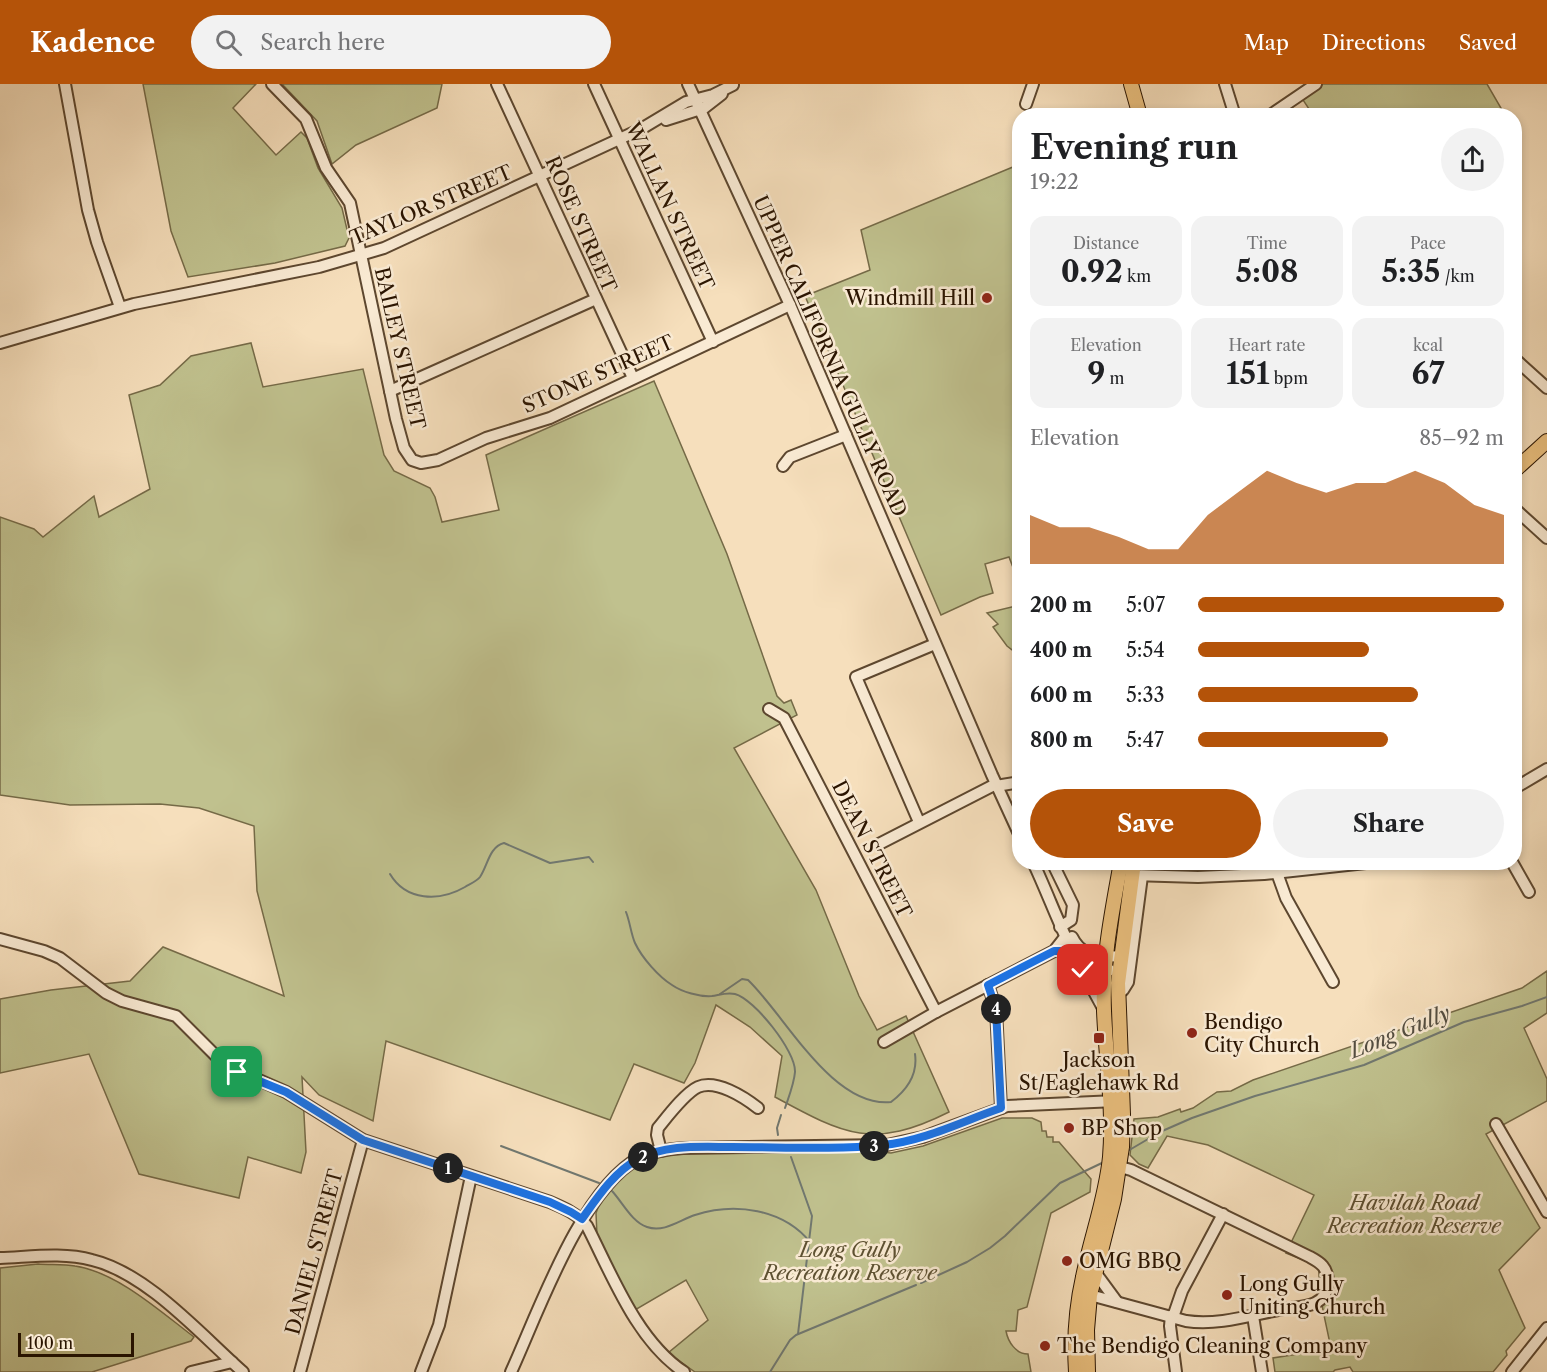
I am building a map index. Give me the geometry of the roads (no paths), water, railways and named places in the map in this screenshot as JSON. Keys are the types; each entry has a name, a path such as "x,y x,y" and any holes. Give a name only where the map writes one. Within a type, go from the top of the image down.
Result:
{"main road":[{"path":"1131,84 1138,108"},
{"path":"1522,464 1547,441"},
{"path":"1088,1372 1087,1330 1090,1295 1116,1159 1121,990 1112,963 1107,936 1119,870"},
{"path":"1107,936 1124,879 1136,871"},
{"path":"1117,1101 1104,1011 1112,963 1136,871"},
{"path":"1076,1372 1080,1290 1116,1159"}],"street":[{"path":"65,84 88,210 120,307"},
{"name":"BAILEY STREET","path":"272,84 309,124 326,168 350,203 404,448 416,462"},
{"name":"ROSE STREET","path":"497,84 633,378"},
{"name":"WALLAN STREET","path":"594,84 714,342"},
{"name":"UPPER CALIFORNIA GULLY ROAD","path":"688,84 790,305 996,785 1012,811"},
{"name":"TAYLOR STREET","path":"0,342 120,307 302,271 362,256 397,243 541,177 641,129 686,102 698,104 733,84"},
{"path":"1026,104 1034,84"},
{"path":"1225,84 1232,108"},
{"path":"1281,108 1316,84"},
{"path":"390,391 596,299"},
{"name":"STONE STREET","path":"416,462 426,463 438,460 486,438 538,422 790,305"},
{"path":"1522,365 1547,388"},
{"path":"783,466 790,458 846,435"},
{"path":"1522,515 1547,538"},
{"path":"919,822 856,677 935,644"},
{"name":"DEAN STREET","path":"769,709 784,718 936,1012"},
{"path":"1522,784 1547,769"},
{"path":"879,844 996,785 1012,783"},
{"path":"1037,870 1072,951 1104,1011"},
{"path":"1054,951 1073,915 1073,905 1056,870"},
{"path":"1121,990 1128,982 1136,871 1198,877 1304,870"},
{"path":"1517,870 1529,892"},
{"path":"1277,873 1286,898 1333,982"},
{"path":"1064,930 1080,949 1112,963"},
{"path":"0,939 44,951 60,958 106,993 122,1001 176,1016 225,1065 286,1092 363,1140 550,1202 571,1212 582,1219 643,1332 661,1355 684,1372"},
{"path":"884,1042 936,1012 1054,951 1072,951"},
{"path":"1080,964 1112,963"},
{"path":"988,985 996,1009 1001,1108"},
{"path":"661,1151 657,1135 658,1128 697,1088 708,1085 720,1088 744,1098 758,1108"},
{"path":"511,1372 567,1246 582,1219 622,1170 638,1159 661,1151 705,1147 887,1145 923,1137 1001,1108 1117,1101"},
{"path":"1496,1124 1547,1212"},
{"name":"DANIEL STREET","path":"300,1372 363,1140"},
{"path":"1090,1295 1172,1317 1200,1322 1253,1316 1314,1304 1326,1293 1328,1279 1324,1266 1298,1250 1131,1170 1116,1159"},
{"path":"421,1372 439,1325 471,1176"},
{"path":"1176,1372 1170,1326 1172,1317 1182,1291 1223,1214"},
{"path":"0,1258 80,1257 115,1268 154,1294 243,1372"},
{"path":"1095,1272 1118,1302"},
{"path":"1253,1316 1263,1372"},
{"path":"1512,1372 1547,1328"},
{"path":"191,1372 232,1362"}],"waterway":[{"path":"390,874 405,890 434,897 455,892 477,880 492,852 504,843 550,863 589,857 593,862"},
{"path":"626,912 638,949 651,967 667,982 697,995 735,994 753,1005 763,1015 781,1039 793,1063 795,1072 785,1108"},
{"path":"720,994 742,979 748,980 811,1056 830,1075 849,1090 869,1100 891,1102 902,1092 913,1075 915,1054"},
{"name":"Long Gully","path":"1126,1152 1160,1132 1192,1118 1255,1096 1364,1065 1464,1022 1547,997"},
{"path":"778,1135 777,1128 781,1115"},
{"path":"501,1146 599,1183"},
{"path":"791,1157 812,1216 798,1334"},
{"name":"Long Gully","path":"921,1283 967,1262 990,1248 1060,1183 1104,1162"},
{"path":"612,1191 632,1217 647,1227 666,1227 710,1211 742,1209 757,1211 786,1222 810,1242"},
{"name":"Long Gully","path":"770,1372 790,1340 796,1335 916,1285"}],"place":[{"name":"Windmill Hill","path":"987,298"},
{"name":"Bendigo City Church","path":"1192,1033"},
{"name":"Jackson St/Eaglehawk Rd","path":"1099,1038"},
{"name":"BP Shop","path":"1069,1128"},
{"name":"OMG BBQ","path":"1067,1261"},
{"name":"Long Gully Uniting Church","path":"1227,1295"},
{"name":"The Bendigo Cleaning Company","path":"1045,1346"}],"park label":[{"name":"Havilah Road Recreation Reserve","path":"1414,1214"},
{"name":"Long Gully Recreation Reserve","path":"850,1262"}]}
